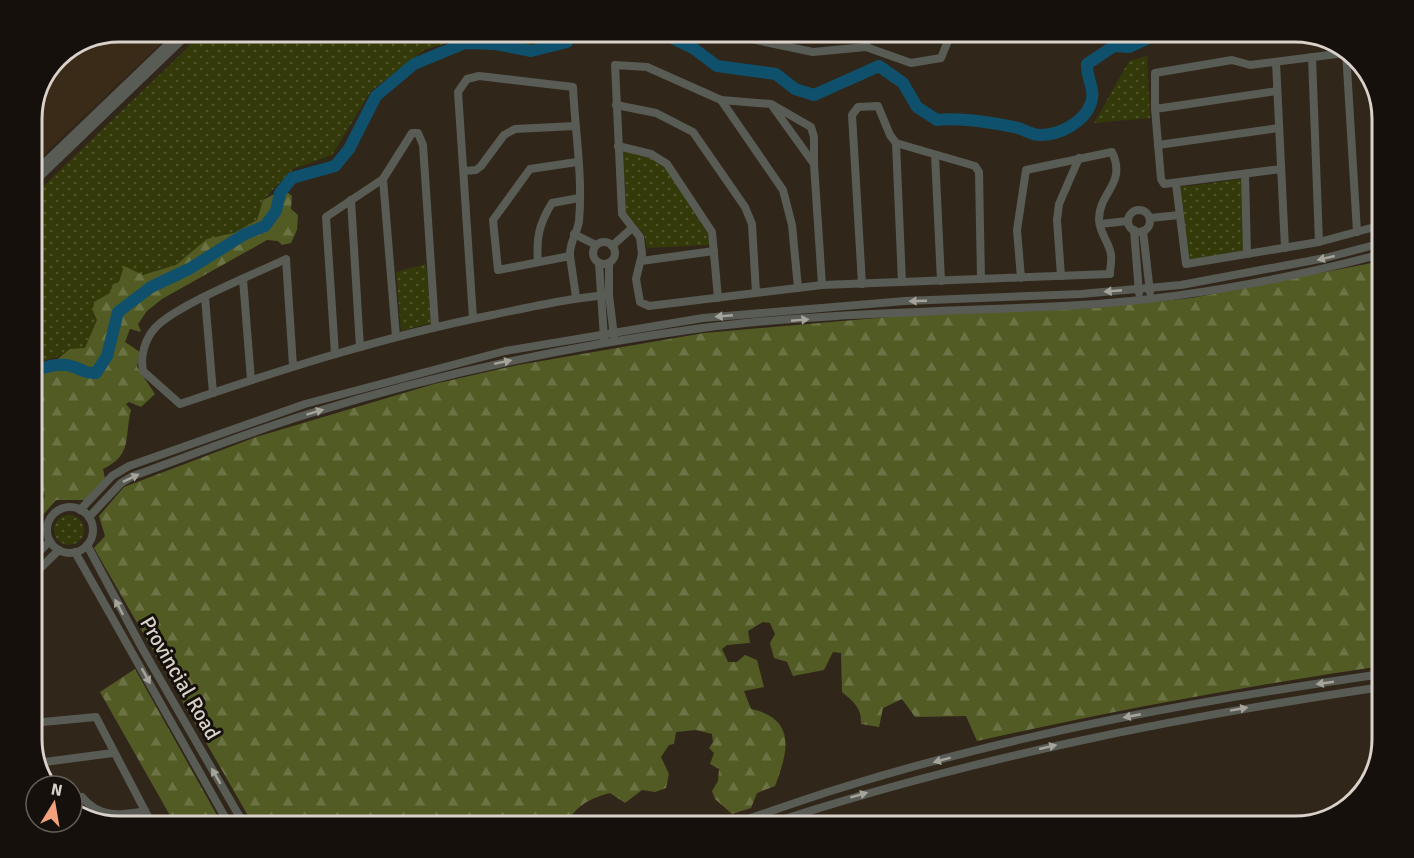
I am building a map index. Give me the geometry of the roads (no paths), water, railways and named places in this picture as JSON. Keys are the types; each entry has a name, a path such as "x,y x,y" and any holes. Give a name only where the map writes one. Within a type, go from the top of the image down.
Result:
{"street":[{"path":"42,165 172,42"},
{"path":"42,174 181,42"},
{"path":"771,42 813,52 866,47 911,63 941,58 948,42"},
{"path":"866,47 867,42"},
{"path":"1281,169 1164,184 1161,179 1155,109 1155,73 1232,60 1250,65 1335,54"},
{"path":"1312,57 1320,242"},
{"path":"1276,62 1285,248"},
{"path":"1347,63 1357,232"},
{"path":"822,285 814,137 811,127 771,104 721,99 647,67 615,64 622,214 640,237 641,261 636,279 640,302 649,306 822,285 1021,278 1110,274 1112,255 1100,224 1102,207 1116,182 1115,159 1112,152 1026,170 1017,230 1021,278"},
{"path":"473,318 458,92 467,79 479,76 573,87 579,224 569,245 576,297"},
{"path":"1155,109 1277,91"},
{"path":"721,99 783,190 792,225 798,288"},
{"path":"771,104 814,164"},
{"path":"616,105 656,113 693,132 746,207 752,224 756,293"},
{"path":"862,284 852,115 858,107 878,106 890,135 896,143 902,282"},
{"path":"464,171 476,170 481,166 504,135 515,129 575,126"},
{"path":"1158,145 1279,128"},
{"path":"335,354 326,217 383,179 412,133 418,133 423,145 435,326"},
{"path":"896,143 975,166 979,172 981,279"},
{"path":"618,146 651,154 667,164 712,232 718,298"},
{"path":"935,155 941,281"},
{"path":"1061,276 1057,220 1059,204 1079,158"},
{"path":"570,256 498,270 493,220 530,170 577,162"},
{"path":"1245,174 1247,254"},
{"path":"383,179 396,337"},
{"path":"1176,184 1186,264 1320,242 1372,228"},
{"path":"538,262 536,240 540,221 552,203 579,198"},
{"path":"351,200 360,347"},
{"path":"1128,221 1130,214 1136,210 1143,210 1150,218"},
{"path":"1150,218 1180,215"},
{"path":"1139,231 1148,227 1150,218"},
{"path":"1100,224 1128,221 1139,231 1151,298"},
{"path":"612,246 632,228"},
{"path":"1139,231 1140,299"},
{"path":"574,234 596,245 606,243 612,246 615,255 609,263 605,295 605,344"},
{"path":"596,245 593,255 599,263 615,342"},
{"path":"80,510 122,470 305,404 505,351 614,332 739,315 904,301 1150,288 1253,273 1372,245"},
{"path":"641,261 714,250"},
{"path":"89,518 128,479 308,414 418,382 496,364 704,328 888,313 1081,305 1151,298 1253,284 1372,256"},
{"path":"293,366 286,259 205,297 155,328 144,349 141,363 143,371 180,404 293,366 435,326 576,297 605,295"},
{"path":"599,263 609,263"},
{"path":"243,279 251,380"},
{"path":"205,297 213,393"},
{"path":"63,508 80,510 89,518 93,530 87,545 75,552 59,550 50,541 48,524 53,515 63,508"},
{"path":"42,549 50,541"},
{"name":"Provincial Road","path":"87,545 142,648 239,816"},
{"path":"42,566 59,550"},
{"name":"Provincial Road","path":"75,552 224,816"},
{"path":"756,816 847,786 980,750 1207,701 1372,676"},
{"path":"793,816 851,797 971,764 1103,734 1271,703 1372,689"},
{"path":"42,722 96,717 148,816"},
{"path":"46,762 114,753"},
{"path":"84,799 90,806 105,814 118,815 145,811"}],"waterway":[{"path":"42,369 69,365 96,373 107,356 118,312 151,287 189,269 245,234 265,226 276,211 280,193 292,178 335,166 349,149 376,96 414,64 465,43 496,44 531,51 567,42"},
{"path":"681,42 717,66 776,74 795,89 814,95 879,66 903,83 917,107 937,120 989,122 1040,135 1063,130 1077,122 1088,110 1092,93 1087,64 1114,46 1129,47 1140,42"}]}
